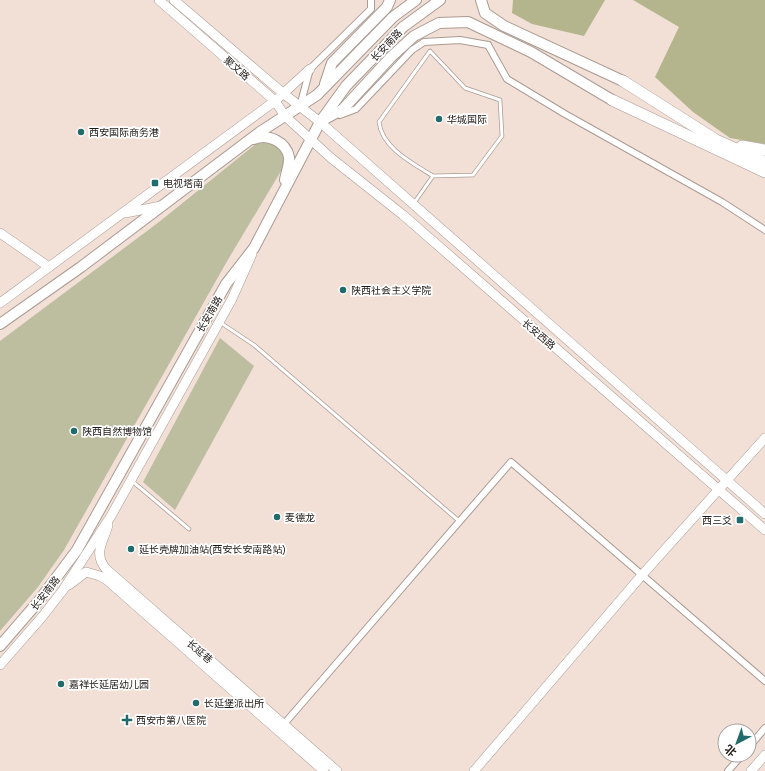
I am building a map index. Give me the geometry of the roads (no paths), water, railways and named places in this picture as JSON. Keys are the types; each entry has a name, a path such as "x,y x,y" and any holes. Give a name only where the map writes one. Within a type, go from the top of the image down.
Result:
{"highway":[{"path":"623,81 765,169"},
{"path":"612,100 765,169"},
{"path":"716,140 756,150 765,150"}],"main road":[{"name":"聚文路","path":"159,0 275,102 285,116 311,140"},
{"name":"聚文路","path":"174,0 284,94 320,122"},
{"path":"323,88 332,63 387,7 390,0"},
{"name":"长安南路","path":"0,324 242,145 300,106 323,88 393,17 416,0"},
{"name":"长安南路","path":"0,646 38,602 77,550 226,284 254,248 320,122 346,86 403,27 440,0"},
{"path":"481,0 485,13 504,26 623,81"},
{"path":"320,122 343,109 391,57 414,36 439,23 468,22 531,52 612,100"},
{"path":"0,303 275,102 310,69"},
{"name":"长安西路","path":"320,122 765,514"},
{"path":"242,145 264,136 278,142 285,149 289,160 281,195"},
{"name":"长安西路","path":"311,140 409,220 765,530"},
{"path":"121,214 161,206"},
{"path":"0,233 49,267"},
{"path":"0,665 42,617 63,590 111,516 220,322 242,280 254,248"},
{"path":"474,771 642,575 765,438"},
{"name":"长延巷","path":"111,516 99,550 100,560 106,569 337,771"},
{"name":"长延巷","path":"63,590 86,572 100,576 106,580 324,771"},
{"path":"751,771 765,755"}],"street":[{"path":"300,106 310,69 371,9 371,0"},
{"path":"320,122 356,109 412,50 424,42 460,40 490,43 507,79 565,114 722,202 765,230"},
{"path":"284,724 511,462 765,681"},
{"path":"757,738 765,728"},
{"path":"728,771 735,763"}],"lane":[{"path":"430,51 465,88 500,100 502,136 473,176 433,176 402,157 380,132 379,122 430,51"},
{"path":"413,204 433,176"},
{"path":"220,322 254,345 460,522"},
{"path":"131,480 189,529"}],"place":[{"name":"华城国际","path":"439,119"},
{"name":"西安国际商务港","path":"81,132"},
{"name":"电视塔南","path":"155,183"},
{"name":"陕西社会主义学院","path":"343,290"},
{"name":"陕西自然博物馆","path":"74,431"},
{"name":"麦德龙","path":"277,517"},
{"name":"西三爻","path":"740,520"},
{"name":"延长壳牌加油站(西安长安南路站)","path":"131,549"},
{"name":"嘉祥长延居幼儿园","path":"61,684"},
{"name":"长延堡派出所","path":"196,703"},
{"name":"西安市第八医院","path":"127,720"}]}
